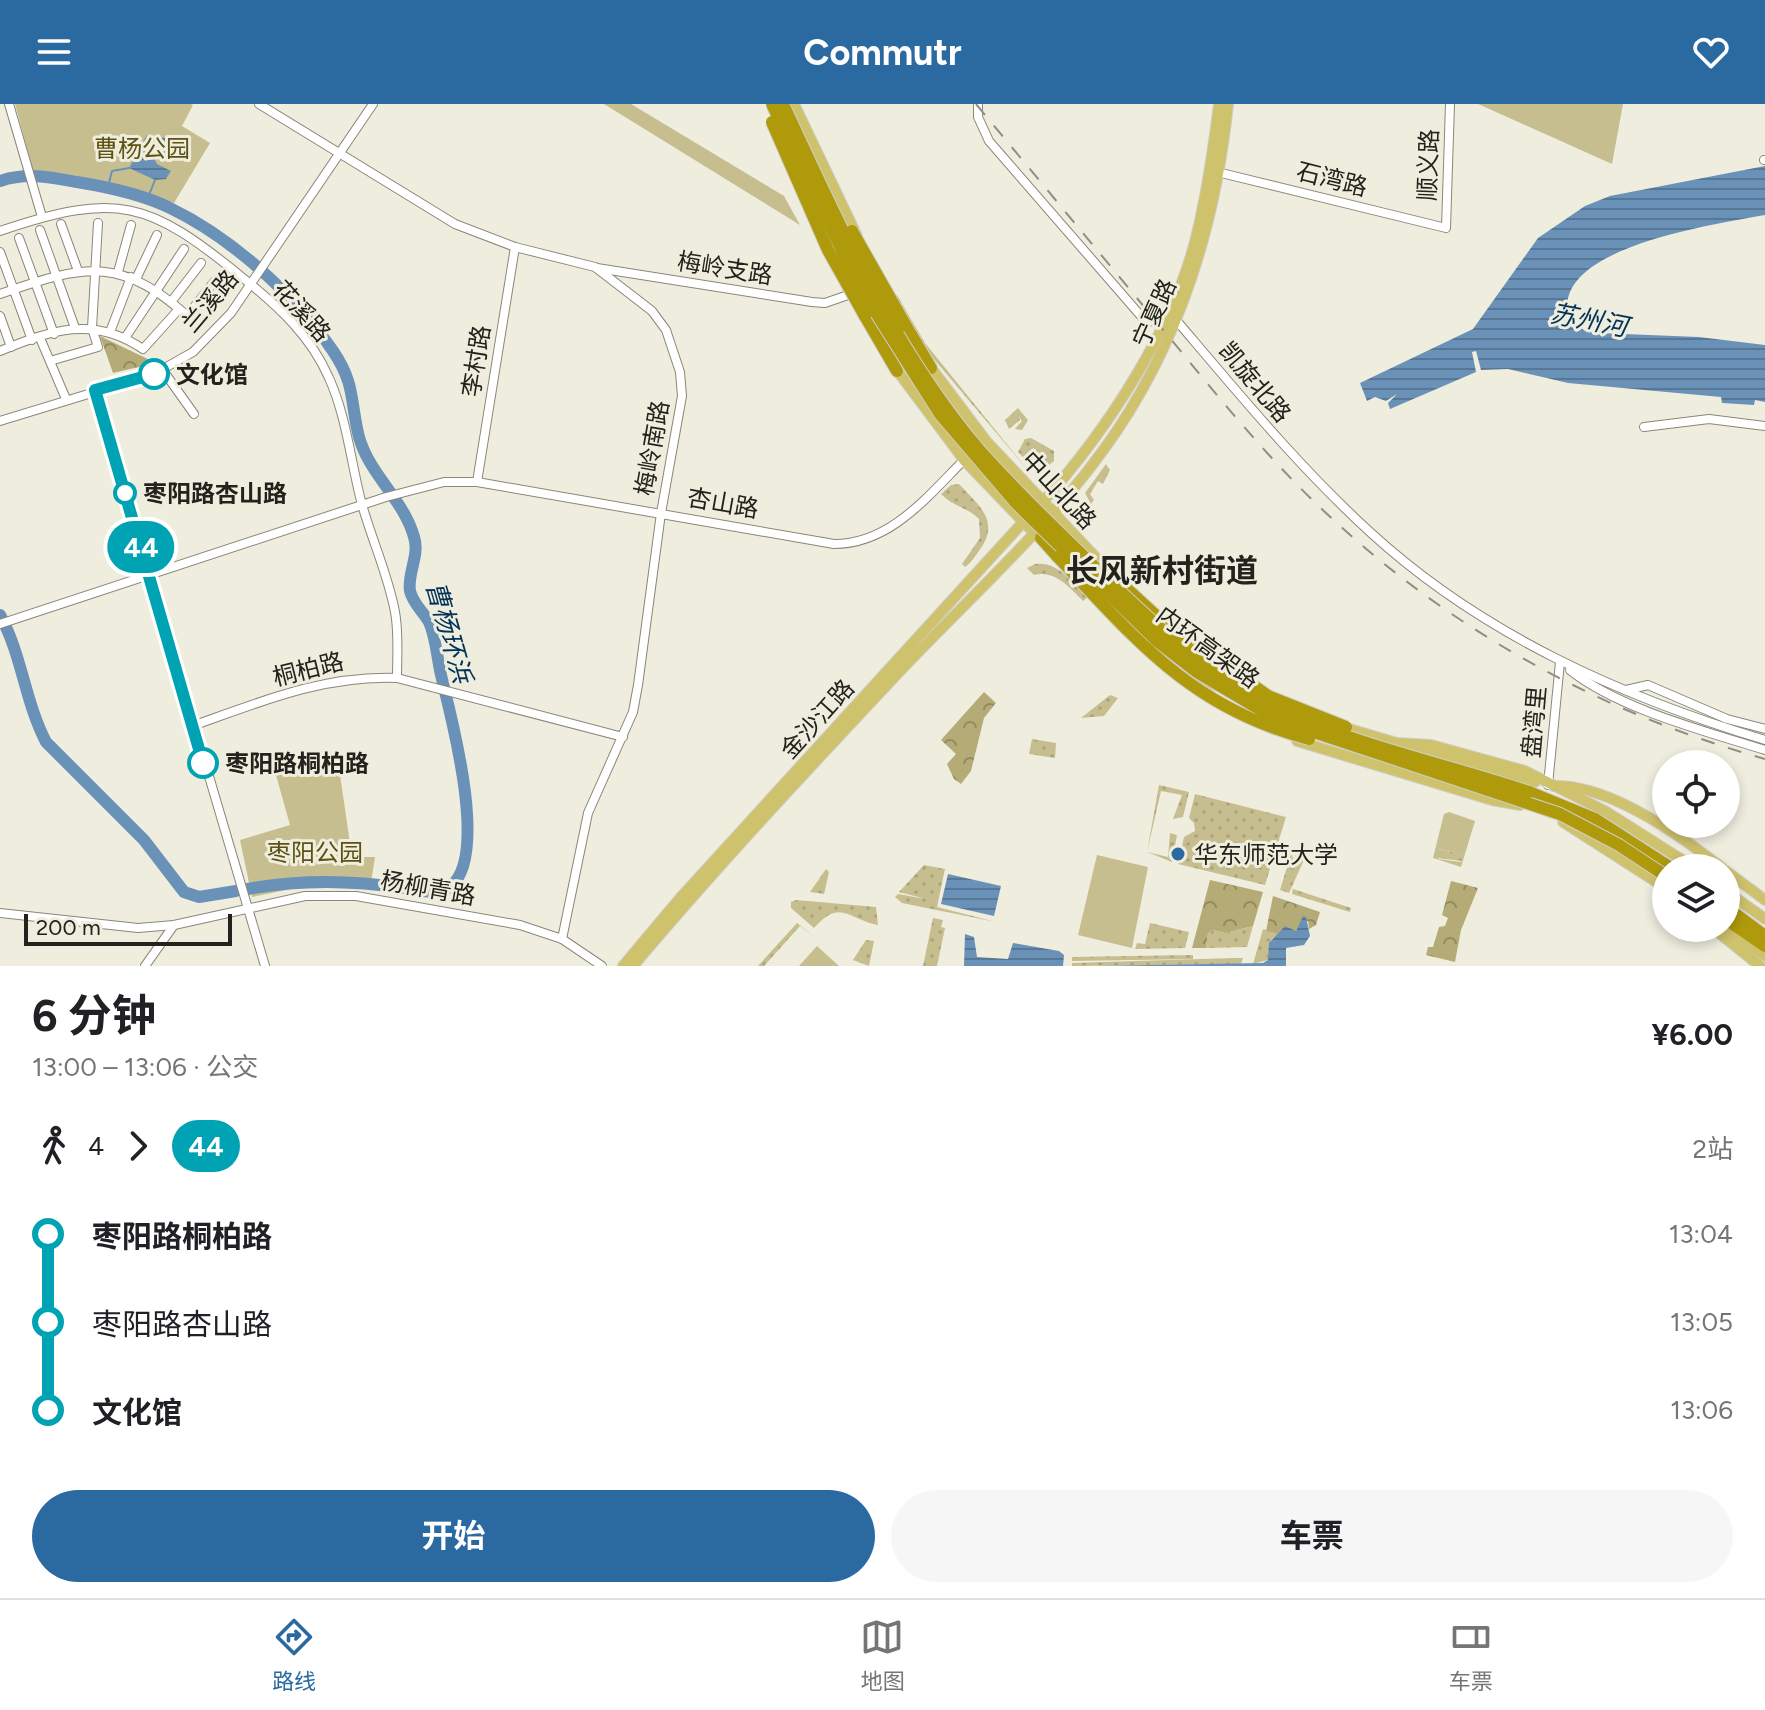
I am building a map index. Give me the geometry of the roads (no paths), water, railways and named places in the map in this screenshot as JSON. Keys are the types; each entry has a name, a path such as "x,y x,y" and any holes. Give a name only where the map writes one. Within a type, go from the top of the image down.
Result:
{"highway":[{"path":"768,104 828,250 897,371"},
{"name":"内环高架路","path":"768,104 864,295 906,364 971,455 1157,641 1197,672 1278,720 1560,814 1619,845 1652,867"},
{"path":"783,104 809,143 847,223 931,368"},
{"name":"内环高架路","path":"783,104 868,280 913,358 948,409 1023,497 1163,632 1239,689 1282,711 1377,746 1496,781 1595,819 1652,856"},
{"path":"1037,535 1140,645 1203,695 1269,729 1352,747"},
{"path":"1114,577 1166,625 1268,696 1496,781"},
{"path":"1740,917 1765,936"},
{"path":"1740,931 1763,951"}],"main road":[{"name":"中山北路","path":"768,104 860,300 891,351 897,371"},
{"name":"中山北路","path":"794,104 883,291 931,368 987,442 1164,629 1259,695 1324,722 1397,743 1431,745 1525,771 1548,786 1605,811 1673,854"},
{"name":"宁夏路","path":"1053,512 1116,432 1177,321 1209,226 1219,104"},
{"name":"宁夏路","path":"1043,502 1105,424 1170,308 1199,228 1228,104"},
{"name":"中山北路","path":"773,119 775,139 825,252 848,295 897,371 964,460 1037,535 1067,559 1154,649 1200,682 1218,705 1259,726 1316,748 1492,800 1522,805 1586,835 1652,878"},
{"name":"金沙江路","path":"623,966 681,897 1043,502"},
{"name":"金沙江路","path":"633,966 780,800 1037,535 1053,512"},
{"path":"1548,786 1582,787 1635,811 1700,854"},
{"path":"1740,882 1765,900"},
{"path":"1740,901 1765,919"},
{"path":"1740,937 1763,951"},
{"path":"1730,942 1760,966"}],"street":[{"path":"9,104 42,217"},
{"name":"梅岭南路","path":"259,104 455,224 515,247 595,267 652,311 666,330 680,372 682,396 661,513 638,685 623,737 591,803 562,939"},
{"name":"兰溪路","path":"0,421 162,369 210,338 254,281 373,104"},
{"path":"978,104 978,117 989,141 1147,323 1170,308"},
{"name":"顺义路","path":"1446,228 1450,104"},
{"name":"石湾路","path":"1213,172 1446,228"},
{"name":"花溪路","path":"0,231 42,217 102,208 152,215 196,240 254,281 307,340 330,380 362,504 395,611 397,678"},
{"path":"50,361 98,347 92,328 98,271 98,223"},
{"path":"61,224 78,271"},
{"path":"118,272 131,225"},
{"path":"40,230 75,328"},
{"path":"110,332 157,235"},
{"path":"19,238 54,334"},
{"name":"李村路","path":"477,482 515,247"},
{"path":"125,338 184,249"},
{"path":"0,252 36,339 50,361 66,399"},
{"path":"0,351 75,328 110,332 143,349 201,263"},
{"name":"梅岭支路","path":"595,267 812,302 825,303 848,295"},
{"path":"0,294 78,271 118,272 154,290 195,323"},
{"path":"187,316 214,282"},
{"name":"凯旋北路","path":"1170,308 1177,321 1279,440 1371,533 1492,625 1607,692 1662,715 1765,750"},
{"path":"0,316 11,347"},
{"path":"162,369 194,414"},
{"path":"95,390 265,966"},
{"path":"1644,427 1709,419 1765,426"},
{"name":"杏山路","path":"362,504 444,482 477,482 834,544 851,544 885,532 964,460"},
{"path":"5,622 362,504"},
{"name":"凯旋北路","path":"1560,662 1625,690 1648,685 1727,719 1765,729"},
{"name":"盘湾里","path":"1548,786 1560,662"},
{"name":"桐柏路","path":"192,726 309,686 360,677 397,678 623,737"},
{"path":"1625,690 1765,740"},
{"name":"杨柳青路","path":"0,913 110,927 174,925 305,896 356,896 520,925 562,939 602,966"},
{"path":"145,966 174,925"}],"water":[{"path":"147,135 177,140 176,155 156,152 154,158 157,164 171,171 166,179 155,180 129,168"},
{"path":"1765,166 1765,215 1677,233 1609,257 1584,273 1569,294 1569,318 1585,331 1599,333 1699,337 1765,345 1765,402 1755,400 1754,405 1722,403 1721,397 1568,383 1508,369 1481,370 1476,351 1472,352 1476,372 1390,409 1388,403 1397,394 1386,401 1375,397 1367,401 1360,383 1473,329 1538,238 1585,206 1610,196"},
{"path":"948,874 1001,886 994,916 941,904"},
{"path":"1303,916 1306,917 1310,936 1304,945 1286,948 1286,966 1093,966 1263,963 1268,960 1269,943 1285,926 1296,931"},
{"path":"965,934 974,937 977,957 1008,959 1013,943 1059,951 1064,955 1063,966 964,966"}],"waterway":[{"path":"108,187 112,171 129,168"},
{"name":"曹杨环浜","path":"0,181 29,176 48,177 148,199 193,220 260,269 300,309 340,363 349,384 364,450 403,511 414,537 410,591 433,634 464,785 467,846 462,870 451,886 435,892 365,883 326,882 248,889"},
{"path":"147,200 155,180"},
{"name":"曹杨环浜","path":"0,615 14,646 33,711 46,742 144,840 184,892 199,897 236,891"}],"railway":[{"path":"976,104 1263,448 1304,492 1374,555 1424,594 1530,663 1645,718 1765,759"}],"place":[{"name":"文化馆","path":"154,374"},
{"name":"枣阳路杏山路","path":"125,493"},
{"name":"枣阳路桐柏路","path":"203,763"},
{"name":"华东师范大学","path":"1178,854"}],"district":[{"name":"长风新村街道","path":"1162,571"}],"park label":[{"name":"曹杨公园","path":"142,148"},
{"name":"枣阳公园","path":"315,852"}],"water label":[{"name":"苏州河","path":"1589,320"}]}
